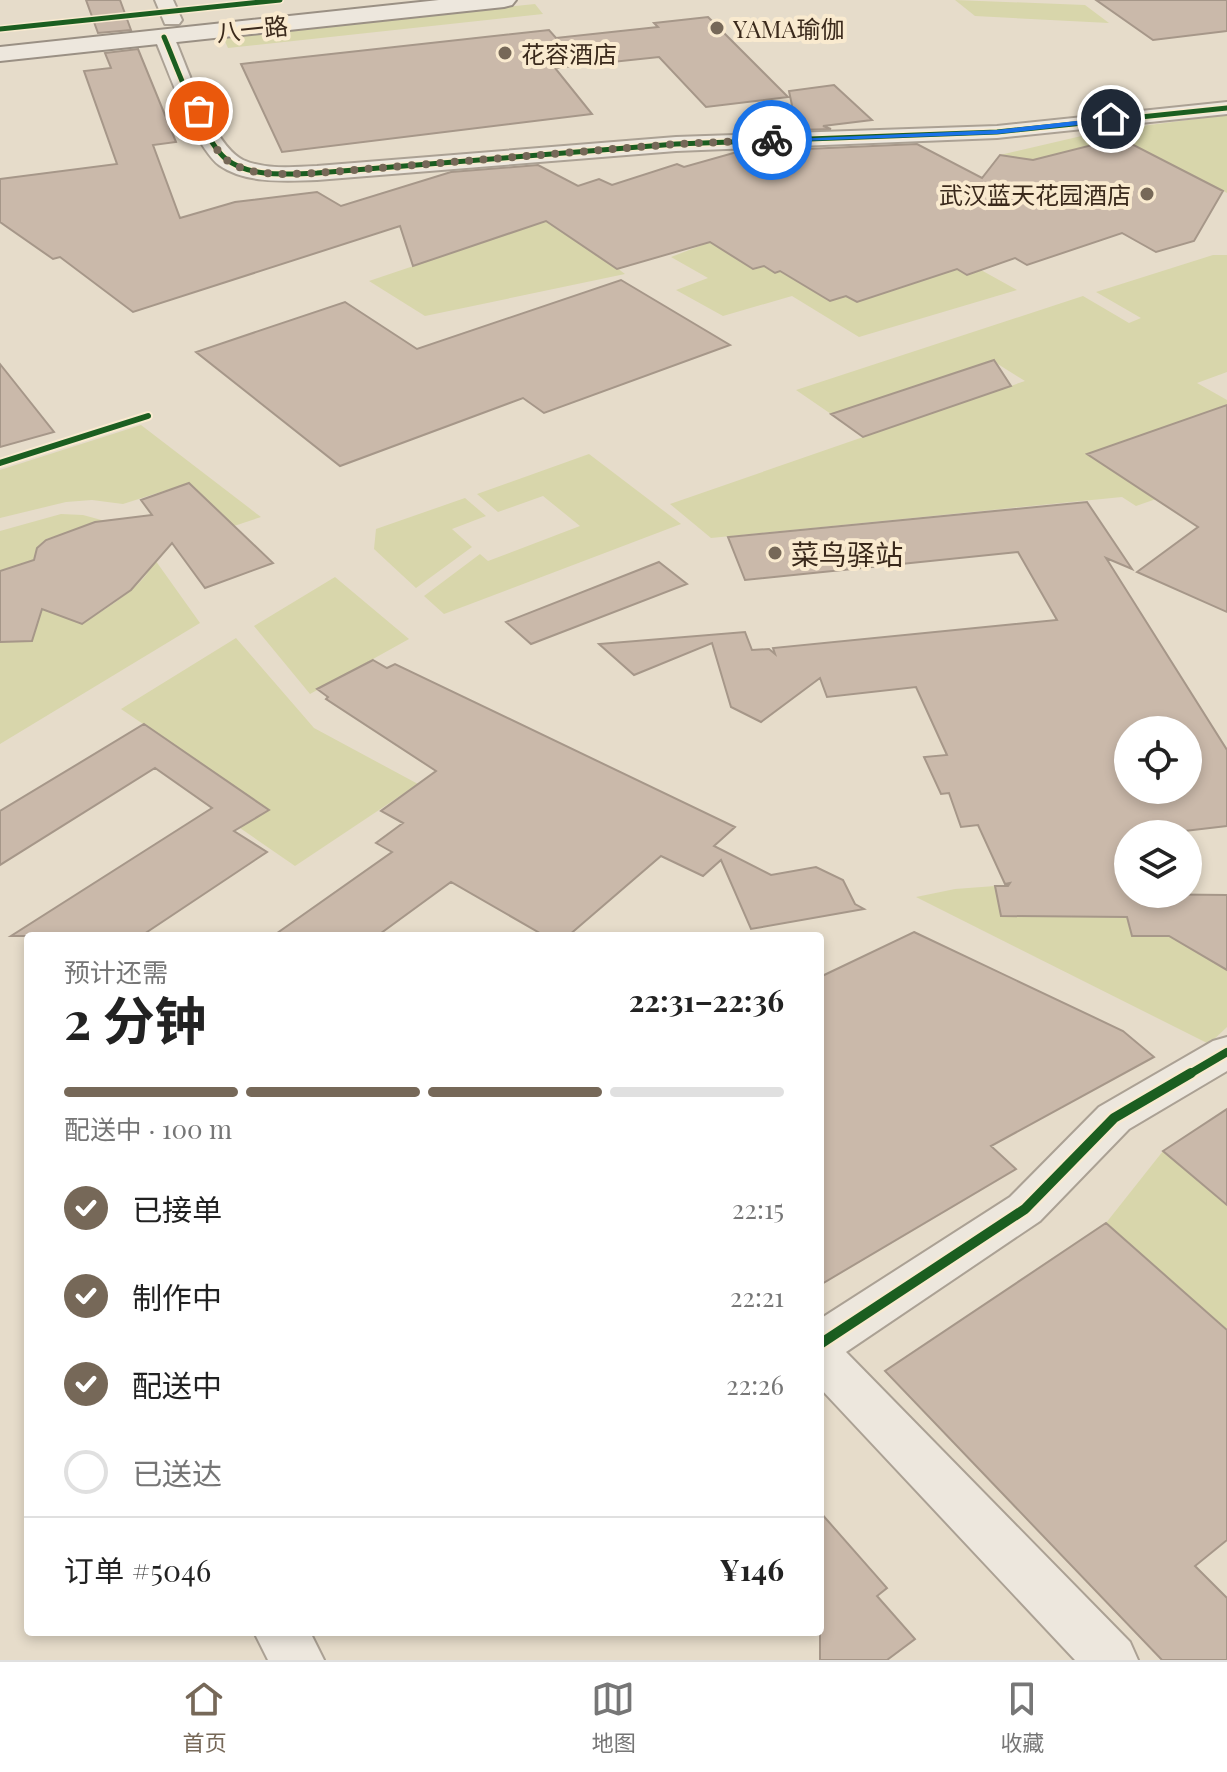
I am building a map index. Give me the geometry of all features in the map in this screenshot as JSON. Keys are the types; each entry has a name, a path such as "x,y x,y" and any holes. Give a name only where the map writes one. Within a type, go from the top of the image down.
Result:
{"main road":[{"name":"八一路","path":"0,38 360,0"},
{"name":"八一路","path":"0,54 166,19 504,0"}],"street":[{"path":"166,19 221,155 245,169 272,173 370,170 676,144 997,132 1227,108"},
{"path":"824,1341 1025,1209 1114,1118 1227,1052"},
{"path":"824,1360 1111,1660"},
{"path":"282,1636 297,1660"}],"shaded area":[{"path":"955,0 1085,5 1109,23 975,16"},
{"path":"535,4 543,14 228,48 223,37"},
{"path":"1227,115 1227,193 1182,170 1000,155 1103,131"},
{"path":"553,219 625,274 425,316 369,281"},
{"path":"710,242 723,250 751,243 764,266 775,273 867,245 918,248 967,275 981,270 1017,290 859,337 792,296 723,316 676,290 708,278 671,257"},
{"path":"1213,255 1227,255 1227,372 1197,383 1227,400 1227,405 1088,454 1156,499 1136,506 1122,497 711,538 670,504 1025,381 993,361 831,414 796,390 1083,296 1129,323 1141,318 1096,292"},
{"path":"141,425 261,517 234,526 189,483 123,504 92,500 66,502 0,518 0,470"},
{"path":"589,454 681,524 444,614 424,596 480,554 488,561 580,526 543,496 498,512 477,494"},
{"path":"465,498 486,516 452,529 472,547 416,588 374,549 376,529"},
{"path":"61,514 83,515 105,521 46,539 37,548 33,561 0,571 0,531"},
{"path":"153,557 200,623 0,744 0,642 56,595 64,617 82,624 136,586 151,567"},
{"path":"335,577 409,639 310,694 254,626"},
{"path":"236,638 314,728 418,784 295,866 240,828 268,809 121,709"},
{"path":"995,886 1001,916 1127,917 1132,936 1169,936 1227,970 1227,1027 1209,1044 916,897 955,889"},
{"path":"1163,1151 1227,1205 1227,1330 1106,1223"}],"building":[{"path":"86,0 120,0 131,30 98,33"},
{"path":"1096,0 1227,0 1227,31 1153,40"},
{"path":"708,17 788,97 706,107 659,57 555,68 592,114 282,152 241,64 549,30 556,38 658,27 654,23"},
{"path":"138,49 176,142 153,145 180,218 235,202 317,192 341,206 451,172 538,165 578,186 599,179 612,185 677,164 684,167 737,152 917,144 982,178 1000,155 1033,160 1120,138 1223,191 1194,241 1156,252 1122,233 1027,265 1015,258 967,275 957,269 857,302 846,296 830,301 780,271 775,273 764,266 753,269 710,242 617,269 546,221 413,266 400,226 133,312 60,257 53,259 0,222 0,179 117,164 84,71 111,68 105,53"},
{"path":"834,85 872,120 823,126 831,129 742,132 794,115 789,91"},
{"path":"621,280 730,345 544,413 523,398 340,466 196,352 345,302 417,349"},
{"path":"994,360 1011,386 863,437 831,414"},
{"path":"0,364 54,432 0,447"},
{"path":"1227,405 1227,612 1137,572 1198,527 1087,454"},
{"path":"189,483 273,563 205,588 172,543 131,590 82,624 42,609 32,641 0,642 0,571 34,560 37,548 46,540 95,522 152,515 141,500"},
{"path":"1087,502 1132,569 1106,558 1227,750 1227,826 1202,829 1202,820 1114,820 1114,908 1202,908 1202,895 1227,895 1227,970 1169,936 1132,936 1127,917 1001,916 995,886 1008,886 1010,883 1005,884 978,825 961,827 949,793 941,794 924,757 947,755 916,687 827,697 820,678 761,722 731,707 712,643 634,675 599,644 745,632 752,650 769,649 775,654 773,648 1057,620 1018,552 745,580 728,537"},
{"path":"659,562 687,584 531,644 506,622"},
{"path":"373,660 387,668 395,664 735,827 714,846 771,875 816,867 843,880 855,904 864,909 751,929 721,860 703,876 661,856 573,932 538,932 451,882 382,932 279,932 392,852 376,843 403,823 381,811 436,771 326,699 328,697 317,689"},
{"path":"144,724 269,810 234,831 267,852 147,932 24,932 24,936 11,936 212,808 155,768 0,865 0,811"},
{"path":"914,932 1123,1031 1154,1057 991,1146 1016,1169 824,1283 824,975"},
{"path":"1227,1109 1227,1205 1163,1151"},
{"path":"1106,1223 1227,1330 1227,1540 1195,1566 1227,1598 1227,1660 1162,1660 885,1371"},
{"path":"824,1517 887,1588 877,1596 915,1639 887,1660 820,1660 820,1636 824,1636"}],"cycle path":[{"path":"0,29 280,0"},
{"path":"164,37 192,102 219,151 236,165 270,173 317,173 676,144 997,132 1227,108"},
{"path":"0,463 148,416"},
{"path":"824,1341 1025,1209 1114,1118 1227,1052"}],"way so far":[{"path":"199,111 221,155 245,169 272,173 317,173 676,144 772,140"}],"place":[{"name":"YAMA瑜伽","path":"717,28"},
{"name":"花容酒店","path":"505,53"},
{"name":"武汉蓝天花园酒店","path":"1147,194"},
{"name":"菜鸟驿站","path":"775,553"}],"route":[{"path":"772,140 997,132 1111,119"}]}
